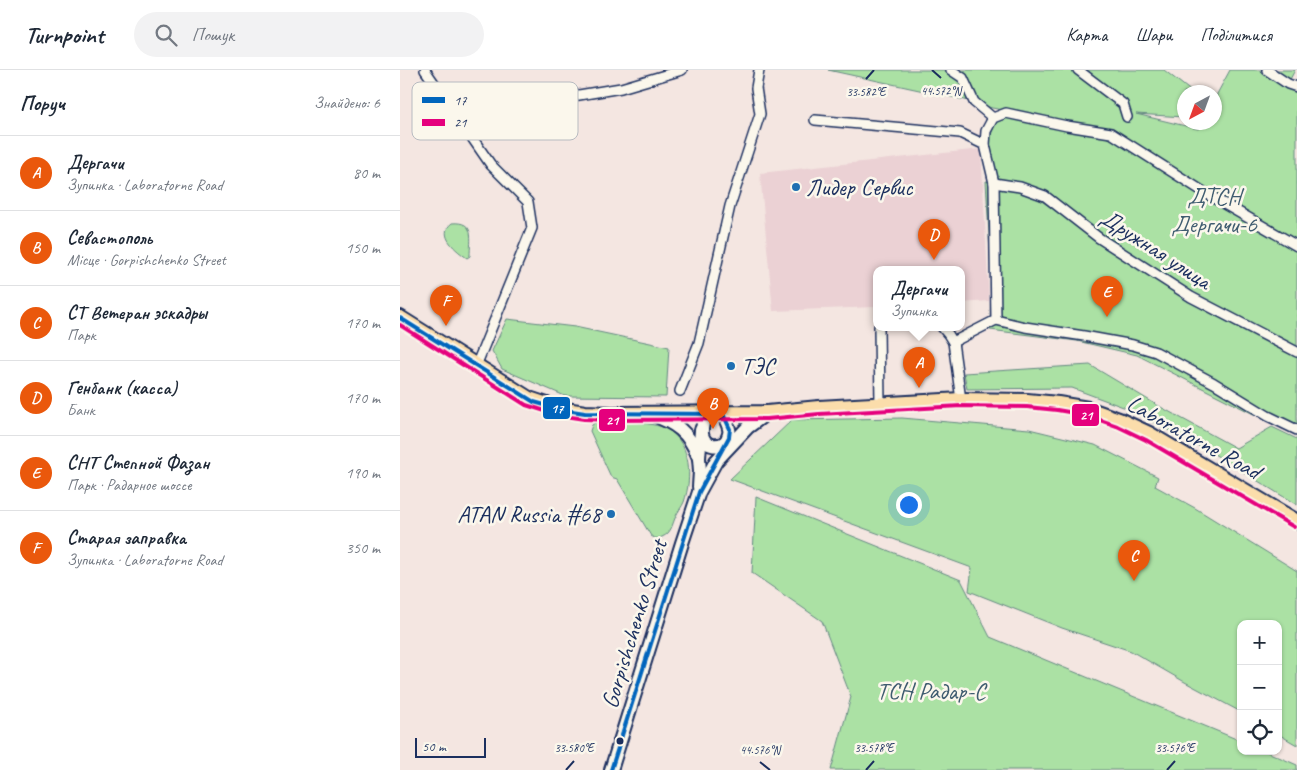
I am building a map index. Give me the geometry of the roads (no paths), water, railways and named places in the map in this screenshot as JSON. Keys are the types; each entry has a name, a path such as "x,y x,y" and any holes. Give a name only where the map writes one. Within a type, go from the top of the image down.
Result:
{"main road":[{"name":"Laboratorne Road","path":"400,318 529,400 559,409 585,413 767,413 819,408 961,400 1027,401 1088,409 1119,420 1149,434 1297,522"},
{"name":"Gorpishchenko Street","path":"648,413 681,429 694,445 699,458"},
{"name":"Gorpishchenko Street","path":"611,770 699,492 716,461 748,427 767,413"},
{"path":"706,414 702,430 703,439 710,445 719,446 726,441"},
{"path":"716,461 729,437 730,429 723,414"},
{"name":"Gorpishchenko Street","path":"699,492 699,458 702,430"}],"street":[{"path":"425,70 433,82"},
{"path":"578,95 620,88 682,70"},
{"path":"680,391 699,343 730,206 760,114 756,88 759,70"},
{"path":"951,70 963,78 974,102 993,118"},
{"path":"1078,70 1123,104 1127,116"},
{"path":"1267,70 1288,84 1297,87"},
{"path":"996,320 994,183 985,145 986,131 993,118 1006,113 1111,133 1207,194 1297,246"},
{"path":"815,120 960,133 985,145"},
{"path":"474,140 491,165 528,202 532,228 476,366"},
{"name":"Дружная улица","path":"994,183 1020,187 1045,196 1099,238 1191,297 1297,352"},
{"path":"953,342 996,320 1025,327 1133,345 1156,352 1214,383 1268,416 1297,430"},
{"path":"879,331 880,405"},
{"path":"945,331 953,342 961,400"}],"place":[{"name":"Лидер Сервис","path":"796,187"},
{"name":"Генбанк (касса)","path":"934,260"},
{"name":"СНТ Степной Фазан","path":"1107,317"},
{"name":"Старая заправка","path":"446,326"},
{"name":"ТЭС","path":"731,366"},
{"name":"Дергачи","path":"919,388"},
{"name":"Севастополь","path":"713,429"},
{"name":"ATAN Russia #68","path":"611,514"},
{"name":"СТ Ветеран эскадры","path":"1134,581"}],"park label":[{"name":"ДТСН Дергачи-6","path":"1214,210"},
{"name":"ТСН Радар-С","path":"931,691"}]}
